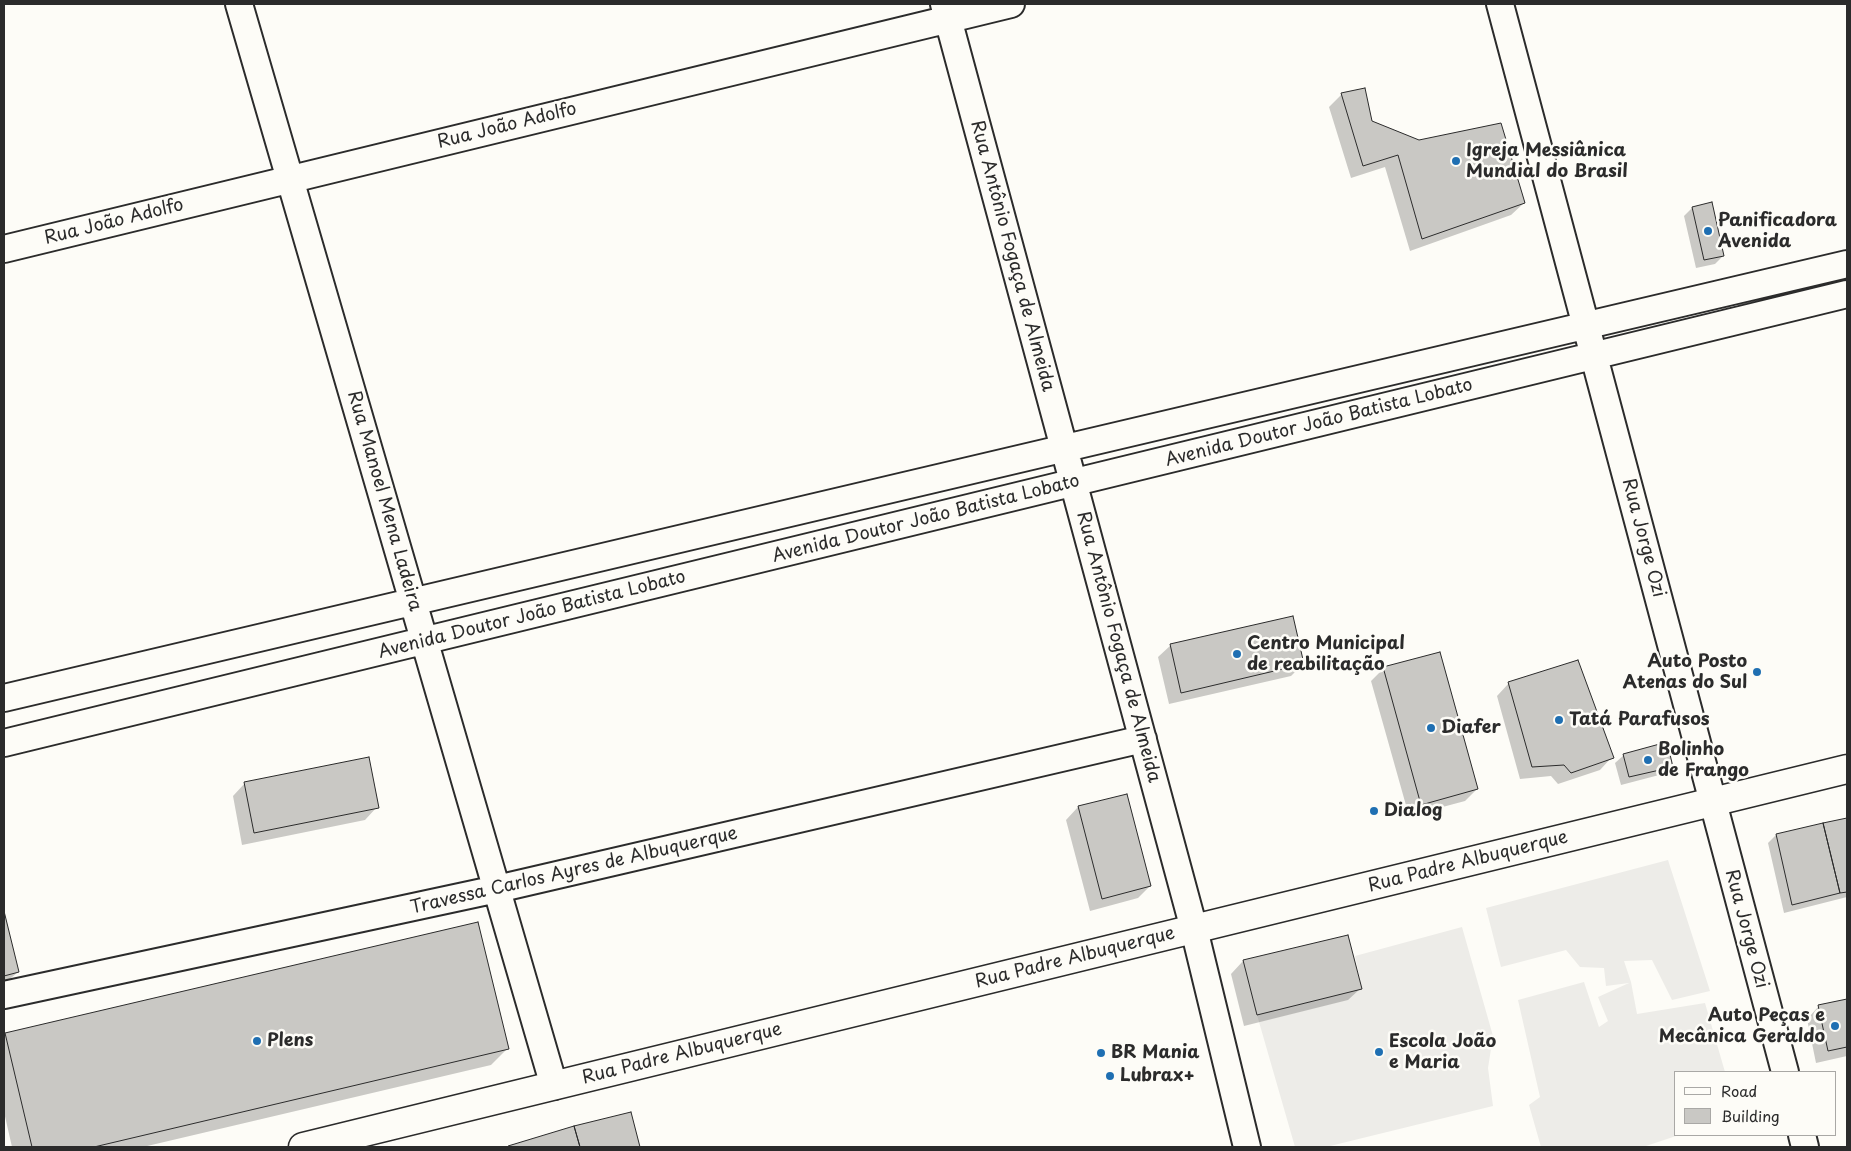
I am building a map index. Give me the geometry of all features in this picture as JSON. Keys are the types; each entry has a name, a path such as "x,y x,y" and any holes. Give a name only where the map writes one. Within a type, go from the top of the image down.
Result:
{"main road":[{"path":"1794,782 1847,750"},
{"name":"Rua Padre Albuquerque","path":"303,1147 1847,768"}],"street":[{"name":"Rua Manoel Mena Ladeira","path":"240,4 554,1086"},
{"name":"Rua João Adolfo","path":"4,249 291,179 946,11 1011,4"},
{"name":"Rua Jorge Ozi","path":"1500,4 1785,1071"},
{"name":"Rua Antônio Fogaça de Almeida","path":"946,11 1194,929 1247,1147"},
{"name":"Avenida Doutor João Batista Lobato","path":"4,698 1847,264"},
{"name":"Avenida Doutor João Batista Lobato","path":"4,744 1847,294"},
{"name":"Travessa Carlos Ayres de Albuquerque","path":"4,995 497,889 1143,739"}],"shaded area":[{"path":"1668,860 1710,991 1672,1000 1652,960 1624,961 1631,982 1637,1014 1705,1003 1725,1071 1674,1071 1674,1136 1676,1136 1643,1147 1541,1147 1529,1105 1540,1097 1518,1000 1584,982 1599,1027 1608,1021 1598,997 1629,983 1606,986 1604,968 1580,967 1566,950 1501,967 1486,908"},
{"name":"Escola João e Maria","path":"1462,927 1493,1036 1488,1068 1493,1106 1326,1147 1295,1147 1257,1015 1362,989 1355,956"}],"building":[{"name":"Igreja Messiânica Mundial do Brasil","path":"1365,88 1372,121 1419,140 1501,123 1525,203 1422,239 1398,155 1363,166 1341,93"},
{"name":"Panificadora Avenida","path":"1712,202 1724,256 1704,260 1692,207"},
{"name":"Centro Municipal de reabilitação","path":"1293,616 1304,664 1181,693 1170,644"},
{"name":"Diafer","path":"1440,652 1478,789 1421,805 1383,667"},
{"name":"Tatá Parafusos","path":"1578,660 1614,758 1571,773 1564,765 1532,767 1508,682"},
{"name":"Bolinho de Frango","path":"1667,742 1673,767 1629,777 1623,754"},
{"path":"369,757 379,808 254,833 244,782"},
{"path":"1127,794 1151,886 1102,899 1078,806"},
{"path":"1847,818 1847,892 1840,893 1823,823"},
{"path":"1823,823 1840,893 1792,905 1776,834"},
{"path":"4,911 19,972 4,976"},
{"name":"Plens","path":"478,922 509,1049 94,1147 32,1147 5,1033"},
{"path":"1348,935 1362,989 1257,1015 1243,960"},
{"name":"Auto Peças e Mecânica Geraldo","path":"1847,999 1847,1047 1828,1051 1818,1005"},
{"path":"631,1112 640,1147 580,1147 574,1126"},
{"path":"574,1126 580,1147 508,1146"}],"place":[{"name":"Igreja Messiânica Mundial do Brasil","path":"1456,161"},
{"name":"Panificadora Avenida","path":"1708,231"},
{"name":"Centro Municipal de reabilitação","path":"1237,654"},
{"name":"Auto Posto Atenas do Sul","path":"1757,672"},
{"name":"Tatá Parafusos","path":"1559,720"},
{"name":"Diafer","path":"1431,728"},
{"name":"Bolinho de Frango","path":"1648,760"},
{"name":"Dialog","path":"1374,811"},
{"name":"Auto Peças e Mecânica Geraldo","path":"1835,1026"},
{"name":"Plens","path":"257,1041"},
{"name":"Escola João e Maria","path":"1379,1052"},
{"name":"BR Mania","path":"1101,1053"},
{"name":"Lubrax+","path":"1110,1076"}]}
